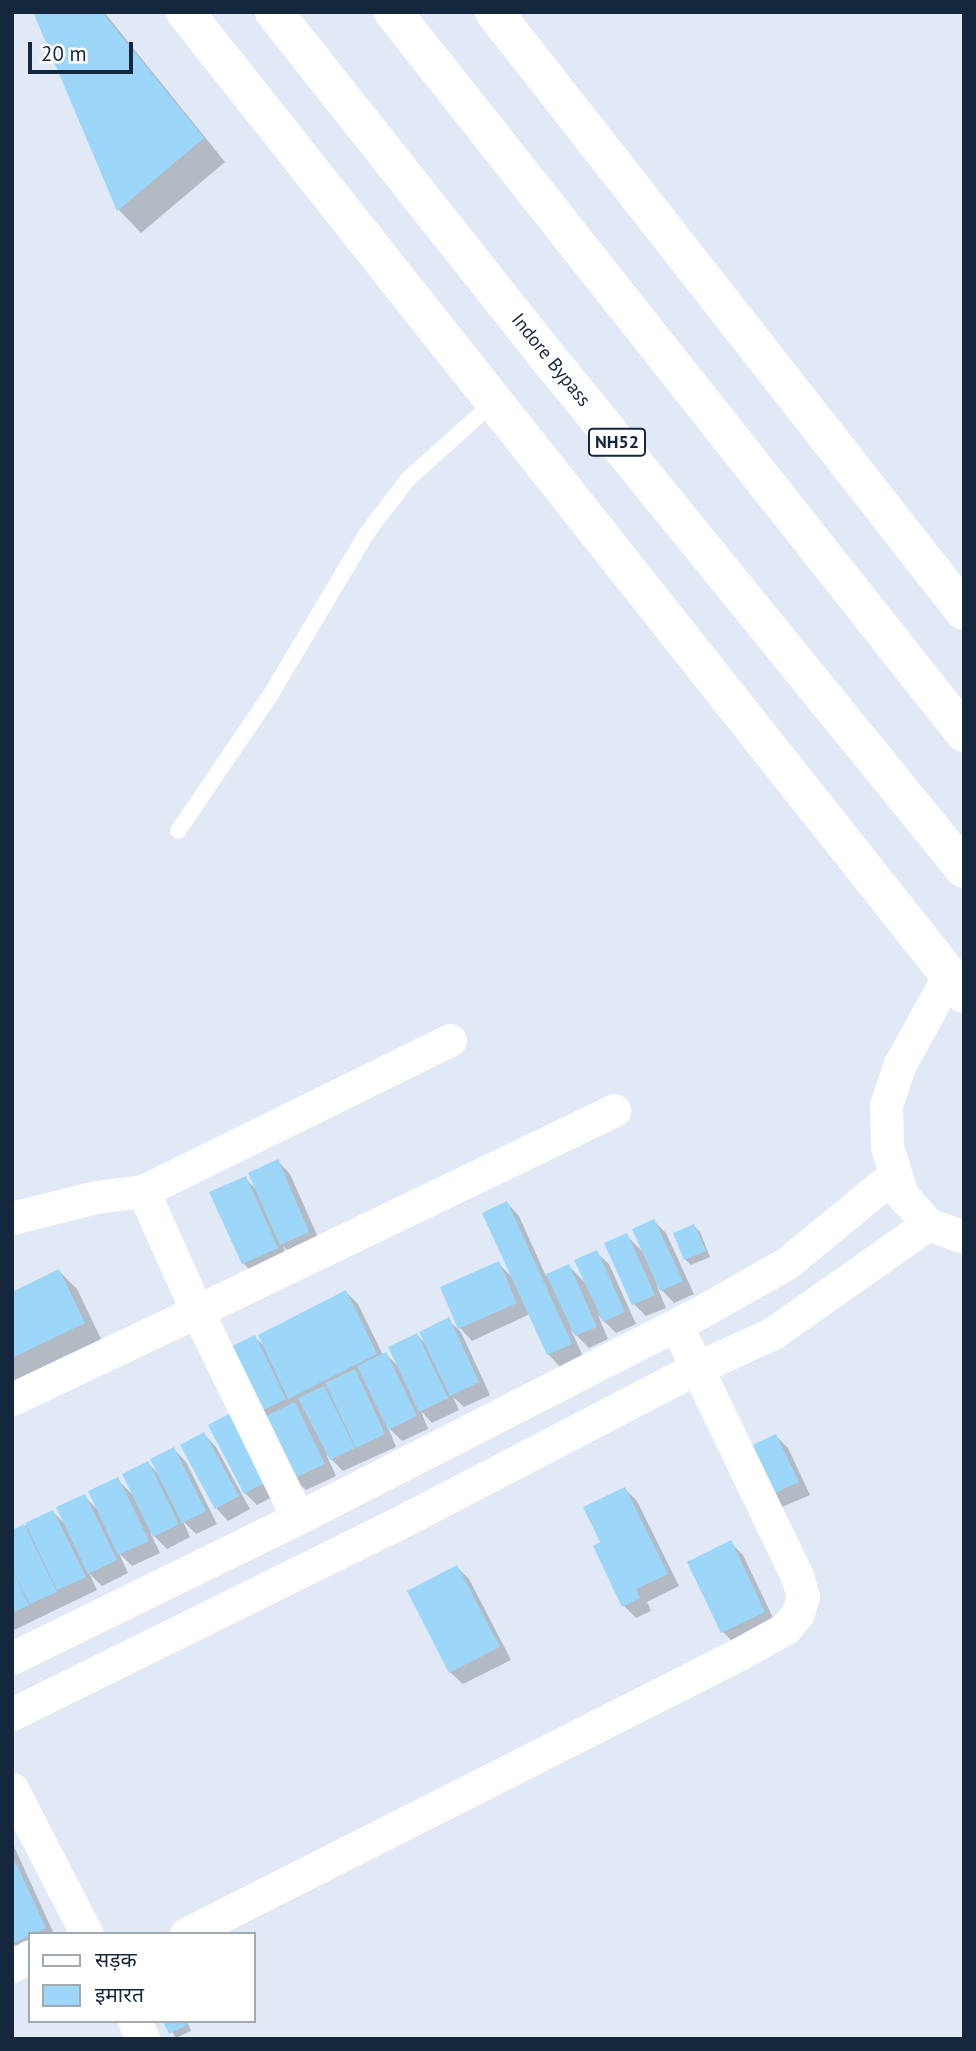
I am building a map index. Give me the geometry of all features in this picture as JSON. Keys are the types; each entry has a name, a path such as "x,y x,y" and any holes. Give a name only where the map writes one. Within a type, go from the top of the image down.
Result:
{"main road":[{"path":"185,12 956,984"},
{"name":"Indore Bypass","path":"274,12 555,366 964,869"},
{"path":"393,12 964,733"},
{"path":"494,12 964,611"}],"street":[{"path":"956,984 899,1066 886,1105 887,1147 902,1195 928,1224 964,1237"},
{"path":"12,1218 96,1197 143,1191 450,1040"},
{"path":"12,1399 614,1110"},
{"path":"12,1658 298,1518 676,1325 787,1263 894,1175"},
{"path":"143,1191 197,1311 298,1518"},
{"path":"12,1714 390,1527 697,1368 789,1324 928,1224"},
{"path":"190,1932 786,1628 798,1613 803,1597 797,1576 676,1325"},
{"path":"12,1789 80,1931"},
{"path":"12,1966 28,1957"},
{"path":"135,2023 143,2039"}],"lane":[{"path":"178,831 277,683 367,533 408,479 495,401"}],"building":[{"path":"33,12 102,12 204,138 117,211"},
{"path":"278,1159 309,1232 280,1245 248,1173"},
{"path":"246,1176 278,1248 242,1264 209,1192"},
{"path":"507,1201 572,1344 547,1355 482,1213"},
{"path":"654,1219 683,1281 660,1291 632,1229"},
{"path":"694,1224 706,1251 684,1260 673,1233"},
{"path":"627,1233 655,1295 632,1305 604,1243"},
{"path":"597,1250 625,1312 603,1322 574,1260"},
{"path":"499,1261 517,1303 458,1329 440,1287"},
{"path":"569,1264 597,1327 575,1336 546,1274"},
{"path":"59,1269 85,1323 12,1358 12,1292"},
{"path":"346,1290 377,1354 288,1399 258,1335"},
{"path":"449,1317 479,1382 450,1396 419,1332"},
{"path":"417,1333 448,1398 419,1412 388,1347"},
{"path":"255,1335 286,1399 257,1413 226,1349"},
{"path":"386,1352 417,1416 388,1430 357,1366"},
{"path":"355,1369 385,1434 356,1448 325,1383"},
{"path":"324,1386 355,1448 330,1460 298,1398"},
{"path":"295,1402 325,1464 292,1479 262,1418"},
{"path":"233,1412 269,1480 244,1494 208,1425"},
{"path":"204,1432 239,1496 215,1509 180,1445"},
{"path":"776,1434 799,1482 768,1496 746,1448"},
{"path":"174,1447 206,1511 182,1523 150,1459"},
{"path":"148,1461 179,1524 153,1537 122,1474"},
{"path":"118,1477 149,1541 118,1555 88,1491"},
{"path":"625,1487 668,1574 636,1589 640,1598 622,1607 593,1546 600,1542 583,1507"},
{"path":"85,1494 117,1560 88,1574 56,1507"},
{"path":"53,1510 86,1577 57,1590 25,1523"},
{"path":"24,1524 57,1592 30,1604 13,1571 29,1605 12,1613 12,1530"},
{"path":"731,1540 765,1612 721,1633 687,1562"},
{"path":"457,1565 500,1647 449,1673 407,1591"},
{"path":"16,1863 46,1928 28,1932 28,1936 12,1944 12,1864"},
{"path":"164,2023 186,2023 187,2025 169,2034"}]}
